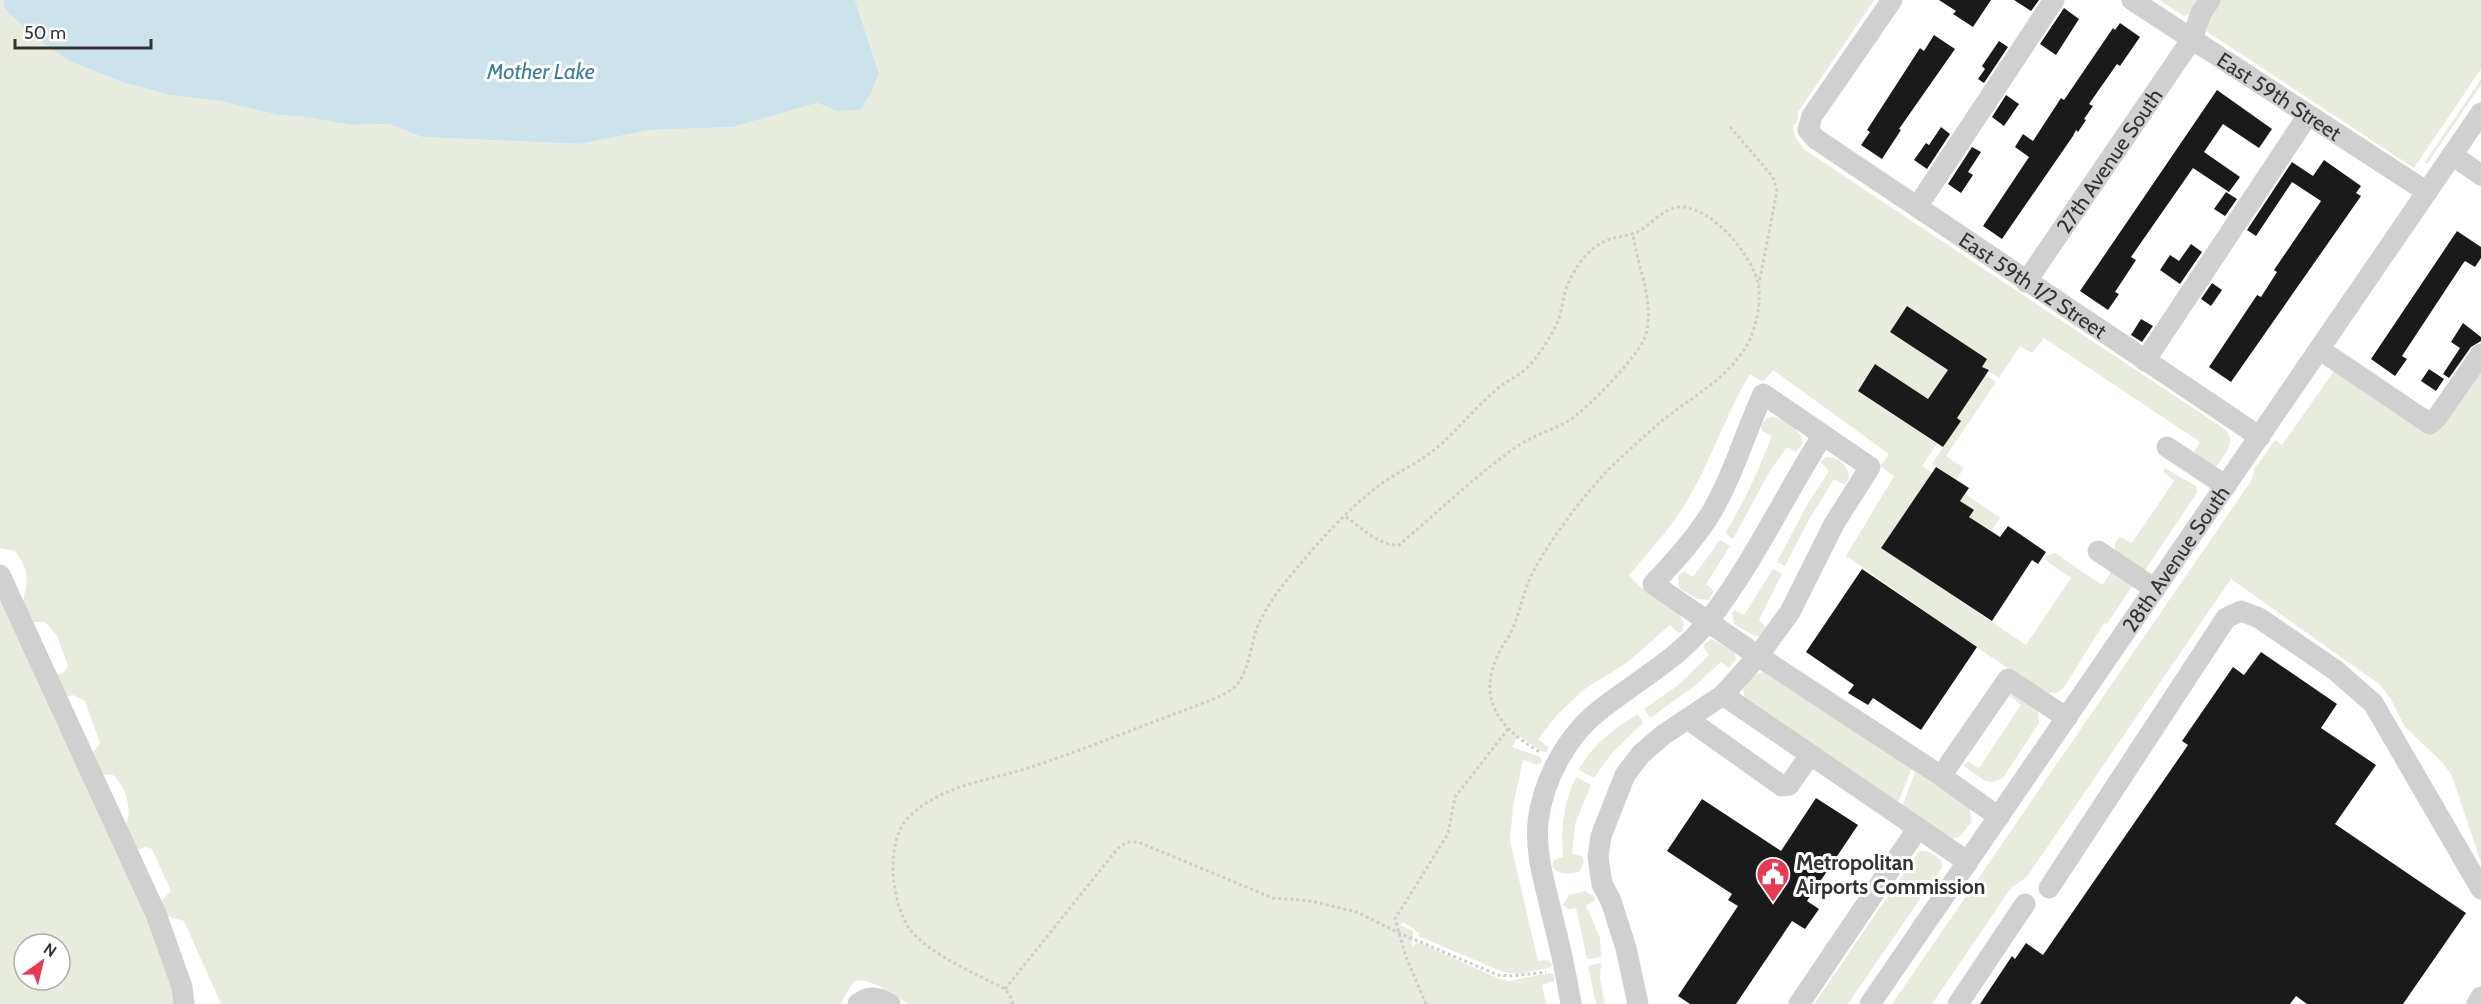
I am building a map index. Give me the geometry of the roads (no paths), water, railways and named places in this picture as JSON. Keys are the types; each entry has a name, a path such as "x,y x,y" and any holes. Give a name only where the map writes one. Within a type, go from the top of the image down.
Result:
{"street":[{"name":"East 59th 1/2 Street","path":"1892,0 1812,116 1808,130 1816,139 2026,282 2260,437"},
{"path":"1917,207 2054,0"},
{"name":"East 59th Street","path":"2132,0 2427,192"},
{"name":"27th Avenue South","path":"2026,282 2192,39 2201,13 2210,0"},
{"name":"28th Avenue South","path":"1870,1004 2481,113"},
{"path":"2145,361 2308,115"},
{"path":"2451,155 2481,175"},
{"path":"2319,349 2430,424 2481,354"},
{"path":"1638,1004 1626,948 1611,901 1602,884 1598,857 1600,836 1625,776 1641,754 1663,735 1689,720 1723,695 1758,657 1790,612 1834,524 1870,467 1763,394 1726,485 1712,512 1687,549 1653,584 1758,657 1941,776 1999,817"},
{"path":"1571,1004 1565,968 1537,851 1538,822 1544,793 1557,762 1576,734 1599,710 1641,682 1678,652 1708,622 1749,562 1786,494 1823,435"},
{"path":"2167,447 2226,486"},
{"path":"2098,551 2155,589"},
{"path":"0,575 156,914 182,987 184,1004"},
{"path":"2049,888 2226,618 2241,611 2259,618 2335,670 2373,703 2481,888"},
{"path":"1941,776 2008,679 2067,718"},
{"path":"1723,695 1968,862"},
{"path":"1689,720 1782,786 1789,785 1810,755"},
{"path":"1798,1004 1918,828"},
{"path":"1958,1004 2025,904"},
{"path":"858,1004 866,998 874,997 890,1004"},
{"path":"2476,1004 2481,997"}],"water":[{"name":"Mother Lake","path":"3,0 855,0 879,73 871,93 860,110 837,111 817,103 733,127 650,130 580,144 422,137 389,124 350,125 278,115 220,101 169,95 122,82 71,62 33,36 4,8"}],"place":[{"name":"Metropolitan Airports Commission","path":"1773,903"}]}
